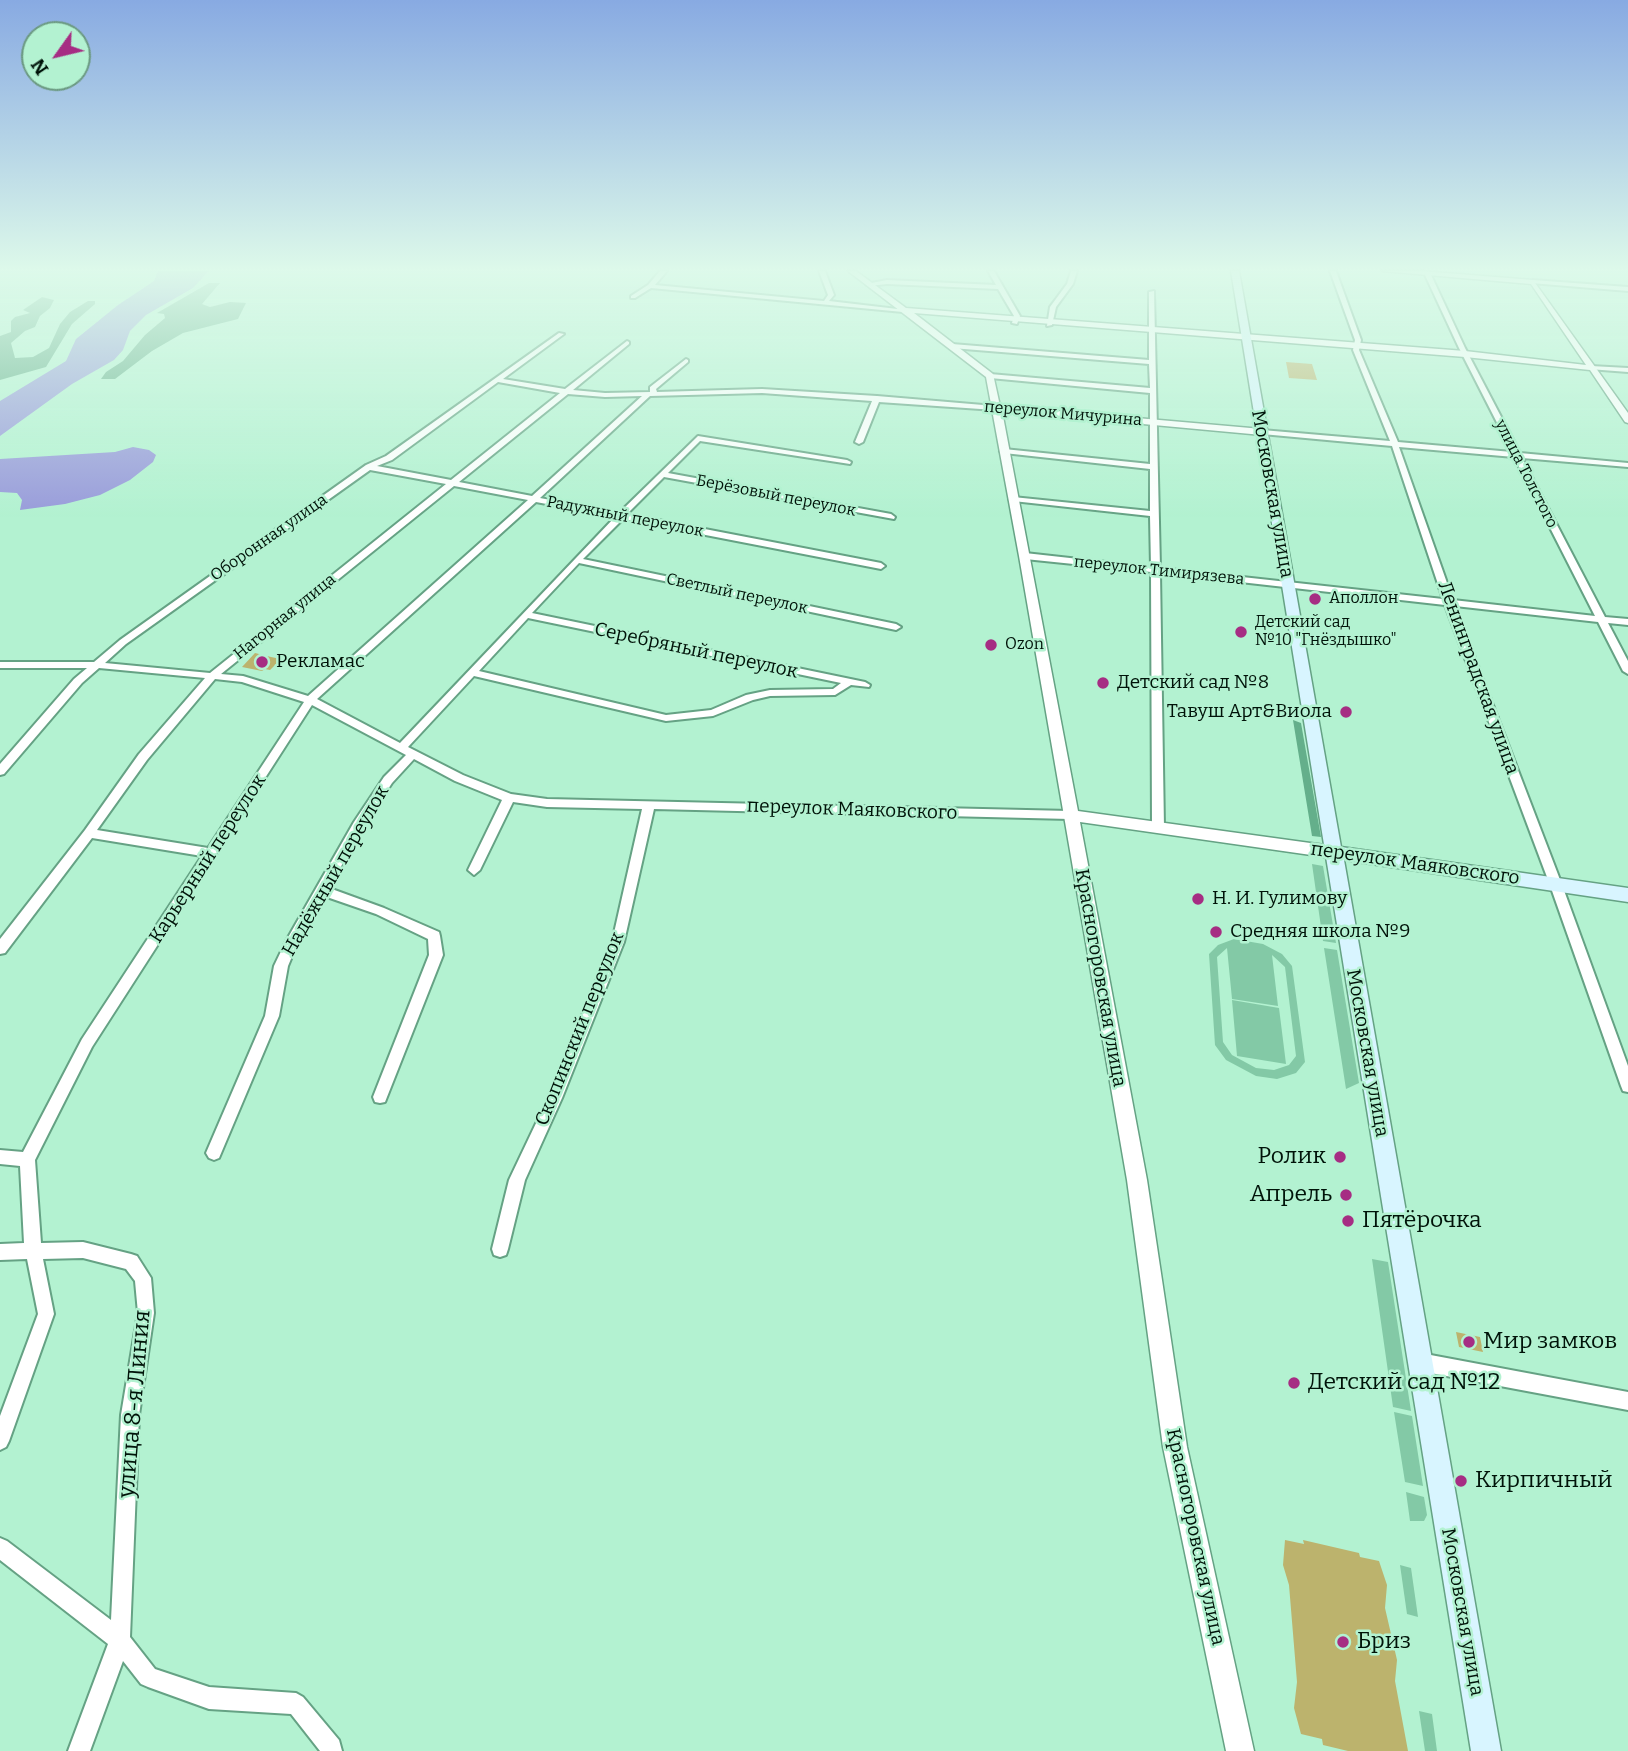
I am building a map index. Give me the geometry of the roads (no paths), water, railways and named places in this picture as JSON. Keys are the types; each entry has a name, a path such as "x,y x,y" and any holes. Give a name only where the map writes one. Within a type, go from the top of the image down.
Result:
{"main road":[{"name":"Московская улица","path":"1249,353 1486,1751"},
{"name":"переулок Маяковского","path":"1332,852 1628,895"}],"street":[{"name":"Оборонная улица","path":"0,771 78,681 123,642 369,467 389,458 535,353"},
{"name":"Нагорная улица","path":"0,949 143,757 213,675 615,353"},
{"path":"961,353 990,376 1154,391"},
{"path":"1036,353 1152,362"},
{"path":"1152,353 1156,467 1158,828"},
{"name":"Ленинградская улица","path":"1359,353 1628,1086"},
{"path":"1426,353 1628,370"},
{"name":"улица Толстого","path":"1464,353 1628,671"},
{"path":"1581,353 1628,420"},
{"name":"Карьерный переулок","path":"27,1158 88,1043 310,700 650,396 652,388 686,361"},
{"name":"Красногоровская улица","path":"990,376 1137,1180 1175,1447 1240,1751"},
{"name":"переулок Мичурина","path":"497,380 566,391 650,396 762,391 877,398 1628,465"},
{"path":"859,442 877,398"},
{"path":"698,438 846,462"},
{"name":"Надёжный переулок","path":"214,1153 272,1016 281,966 321,890 408,750 471,672 698,438"},
{"path":"1004,451 1156,467"},
{"name":"Радужный переулок","path":"369,467 881,566"},
{"name":"Берёзовый переулок","path":"662,474 891,517"},
{"path":"1013,499 1156,514"},
{"name":"переулок Тимирязева","path":"1025,556 1628,622"},
{"name":"Светлый переулок","path":"577,560 896,627"},
{"name":"Серебряный переулок","path":"527,615 865,685"},
{"name":"переулок Маяковского","path":"0,665 97,665 243,679 310,700 459,778 509,798 547,803 1070,815 1332,852"},
{"path":"471,672 629,712 666,718 713,713 750,697 770,693 835,692 848,683"},
{"path":"474,870 509,798"},
{"name":"Скопинский переулок","path":"500,1249 517,1180 555,1098 618,942 649,805"},
{"path":"89,833 212,853"},
{"path":"321,890 380,911 433,936 436,955 380,1097"},
{"path":"0,1157 27,1158 33,1250 46,1314 0,1441"},
{"name":"улица 8-я Линия","path":"0,1252 83,1250 131,1262 143,1278 146,1314 130,1415 120,1640"},
{"path":"1420,1362 1628,1401"},
{"path":"0,1548 120,1640 148,1678 209,1698 296,1704 331,1751"},
{"path":"79,1751 120,1640"}],"water":[{"path":"70,353 121,353 114,360 72,384 0,436 0,401 66,361"},
{"path":"133,447 149,450 156,455 153,462 130,480 100,495 65,504 20,510 22,500 17,493 0,492 0,459 115,452"}],"place":[{"name":"Аполлон","path":"1315,599"},
{"name":"Детский сад №10 \"Гнёздышко\"","path":"1241,632"},
{"name":"Ozon","path":"991,645"},
{"name":"Рекламас","path":"262,662"},
{"name":"Детский сад №8","path":"1103,683"},
{"name":"Тавуш Арт&Виола","path":"1346,712"},
{"name":"Н. И. Гулимову","path":"1198,899"},
{"name":"Средняя школа №9","path":"1216,932"},
{"name":"Ролик","path":"1340,1157"},
{"name":"Апрель","path":"1346,1195"},
{"name":"Пятёрочка","path":"1348,1221"},
{"name":"Мир замков","path":"1469,1342"},
{"name":"Детский сад №12","path":"1294,1383"},
{"name":"Кирпичный","path":"1461,1481"},
{"name":"Бриз","path":"1343,1642"}]}
